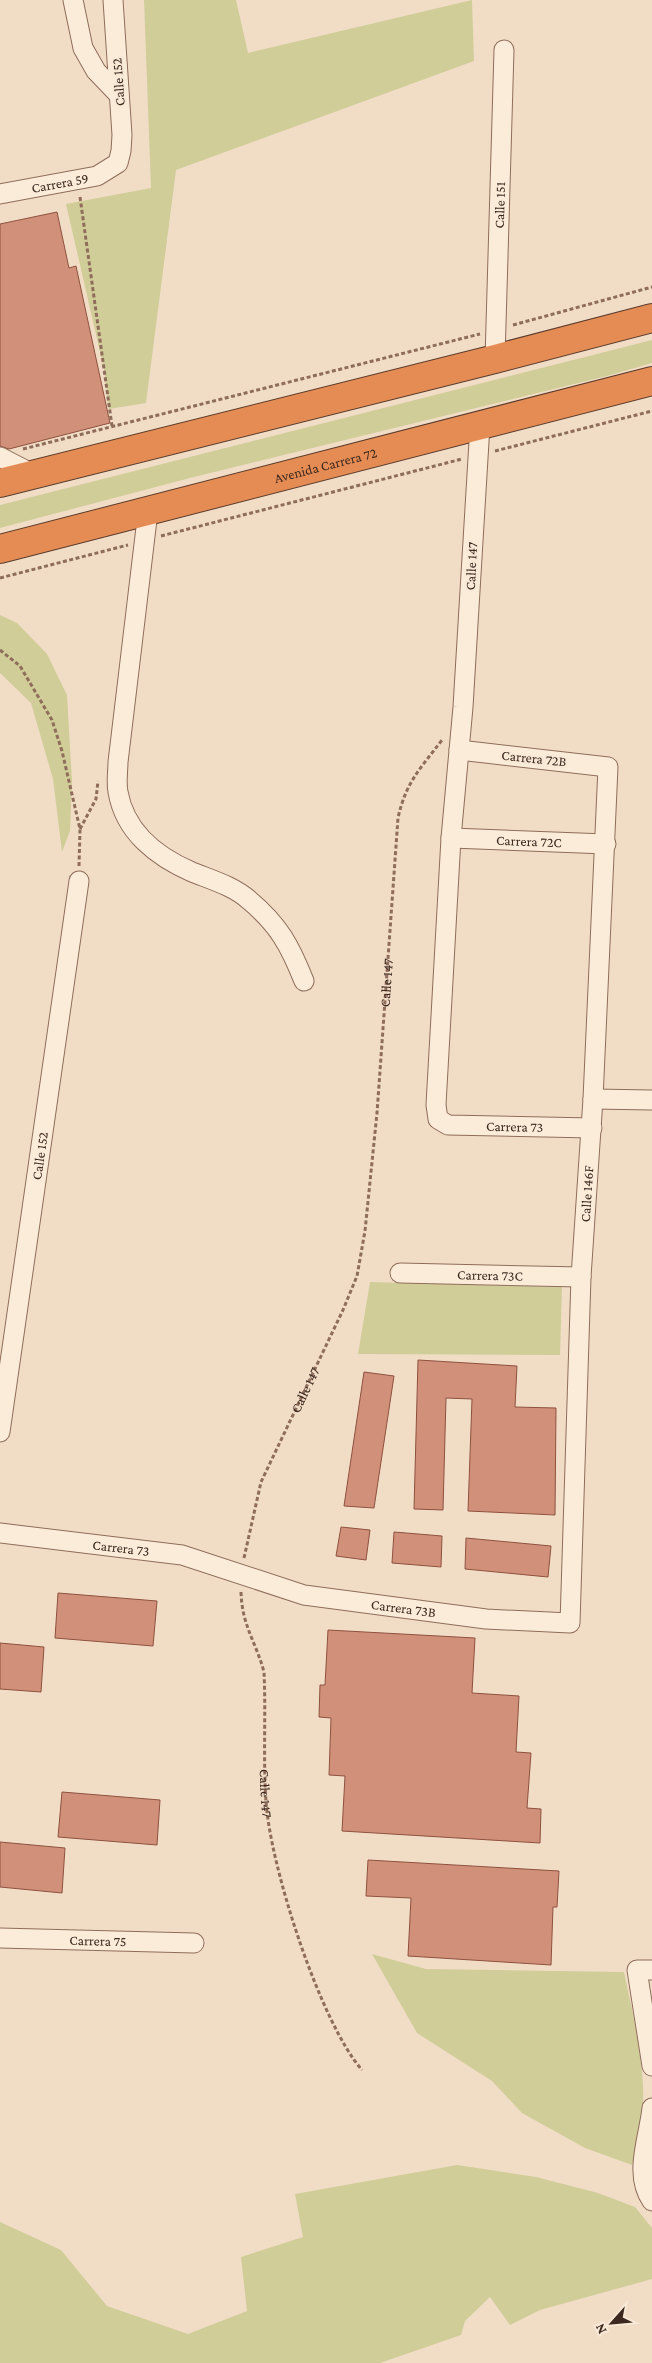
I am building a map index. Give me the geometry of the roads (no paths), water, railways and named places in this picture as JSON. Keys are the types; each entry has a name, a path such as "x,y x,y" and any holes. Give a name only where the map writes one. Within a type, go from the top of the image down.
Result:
{"highway":[{"path":"0,483 652,318"},
{"name":"Avenida Carrera 72","path":"0,549 652,381"}],"street":[{"path":"73,0 84,48 96,71 119,95"},
{"name":"Calle 152","path":"113,0 122,135 118,163"},
{"name":"Calle 151","path":"495,359 504,50"},
{"name":"Carrera 59","path":"0,194 97,176 118,163"},
{"name":"Calle 147","path":"438,1119 436,1105 451,838 459,750 480,425"},
{"path":"0,457 33,474"},
{"path":"148,511 118,762 118,791 125,814 136,833 159,855 222,883 249,900 271,921 289,943 304,981"},
{"name":"Carrera 72B","path":"459,750 608,767"},
{"name":"Calle 146F","path":"570,1622 581,1277 592,1128 608,767"},
{"name":"Carrera 72C","path":"451,838 606,844"},
{"name":"Calle 152","path":"0,1432 79,881"},
{"path":"593,1099 652,1100"},
{"name":"Carrera 73","path":"438,1119 448,1125 592,1128"},
{"name":"Carrera 73C","path":"400,1273 581,1277"},
{"name":"Carrera 73","path":"0,1533 182,1555 241,1574"},
{"name":"Carrera 73B","path":"241,1574 304,1594 486,1619 570,1622"},
{"name":"Carrera 75","path":"0,1938 194,1943"},
{"path":"645,1970 652,2066"},
{"path":"652,2108 647,2166 642,2174 645,2191 652,2201"}]}
